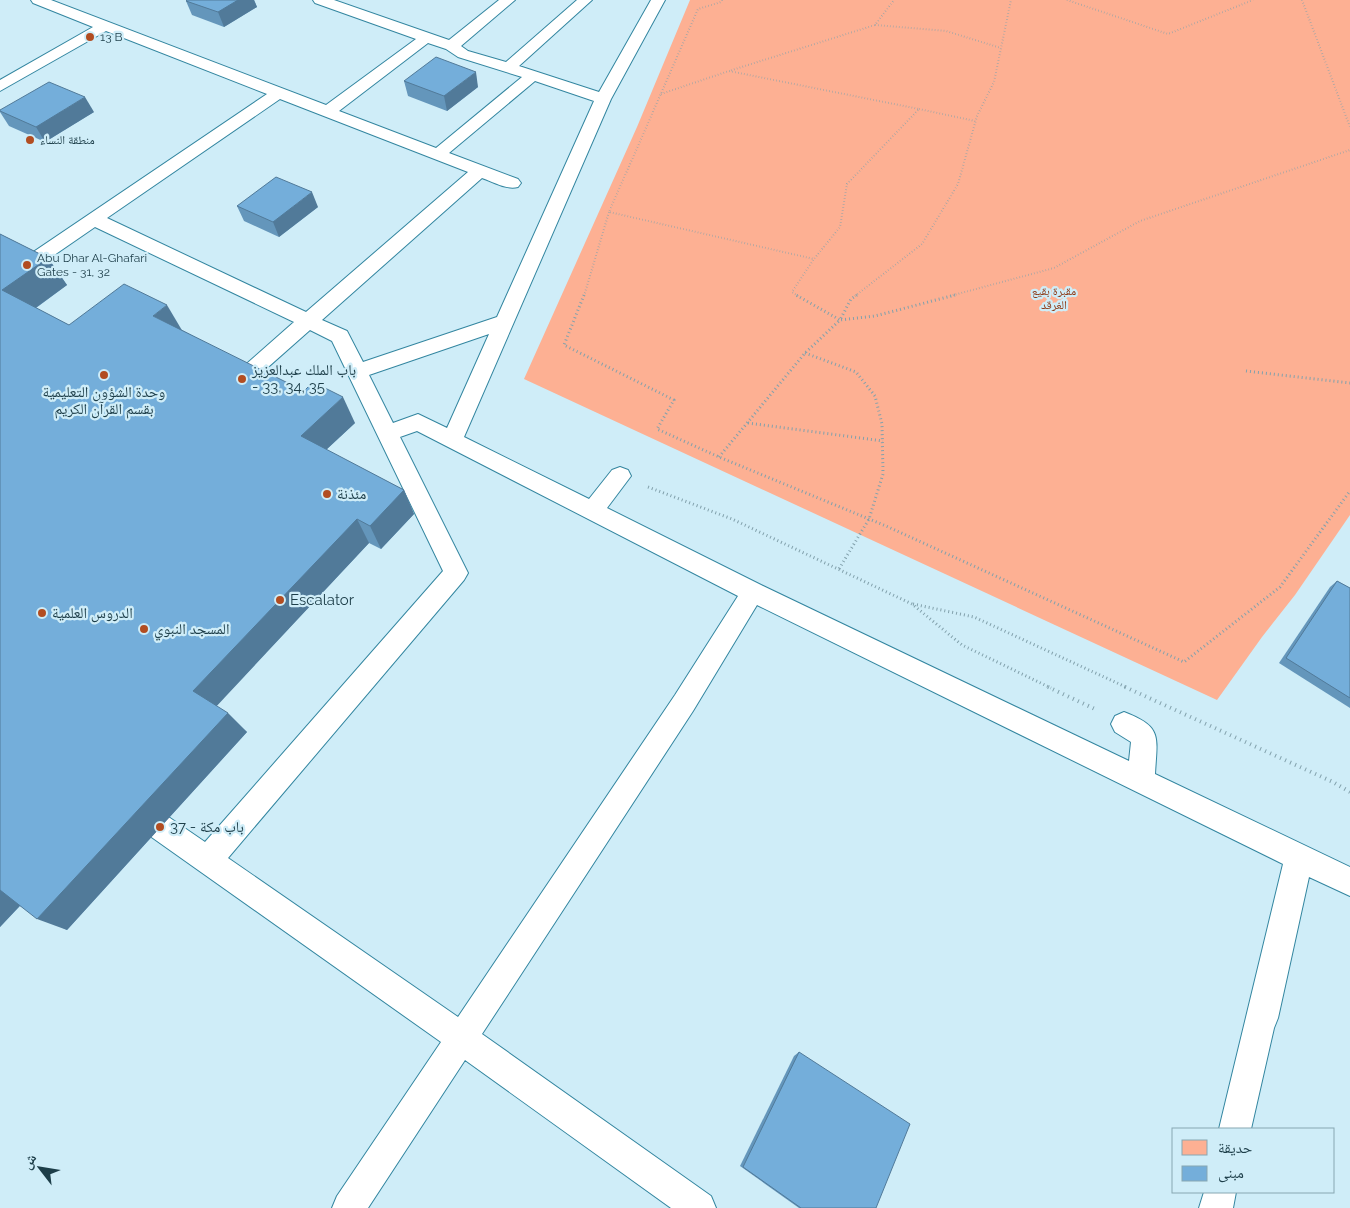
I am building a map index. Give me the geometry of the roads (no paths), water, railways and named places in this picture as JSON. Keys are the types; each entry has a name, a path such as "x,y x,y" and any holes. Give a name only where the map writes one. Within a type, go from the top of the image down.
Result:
{"street":[{"path":"38,0 74,7 105,26 512,183"},
{"path":"320,0 451,46 463,54 533,74 603,99"},
{"path":"451,46 508,0"},
{"path":"509,67 585,0"},
{"path":"452,440 603,99 658,0"},
{"path":"0,86 105,26"},
{"path":"327,112 427,38"},
{"path":"438,154 533,74"},
{"path":"27,265 278,94"},
{"path":"242,379 481,170"},
{"path":"94,219 310,320 340,336 456,573 208,860"},
{"path":"357,371 504,322"},
{"path":"388,433 418,422 754,592 1350,882"},
{"path":"592,511 620,476"},
{"path":"349,1208 684,703 754,592"},
{"path":"1124,724 1144,736 1140,780"},
{"path":"160,827 461,1038 698,1208"},
{"path":"1234,1128 1268,989 1263,1018 1299,857"},
{"path":"1216,1208 1220,1193"}],"place":[{"name":"13 B","path":"90,37"},
{"name":"منطقة النساء","path":"30,140"},
{"name":"Abu Dhar Al-Ghafari Gates - 31, 32","path":"27,265"},
{"name":"وحدة الشؤون التعليمية بقسم القرآن الكريم","path":"104,375"},
{"name":"باب الملك عبدالعزيز - 33, 34, 35","path":"242,379"},
{"name":"مئذنة","path":"327,494"},
{"name":"Escalator","path":"280,600"},
{"name":"الدروس العلمية","path":"42,613"},
{"name":"المسجد النبوي","path":"144,629"},
{"name":"باب مكة - 37","path":"160,827"}],"park label":[{"name":"مقبرة بقيع الغرقد","path":"1054,298"}]}
